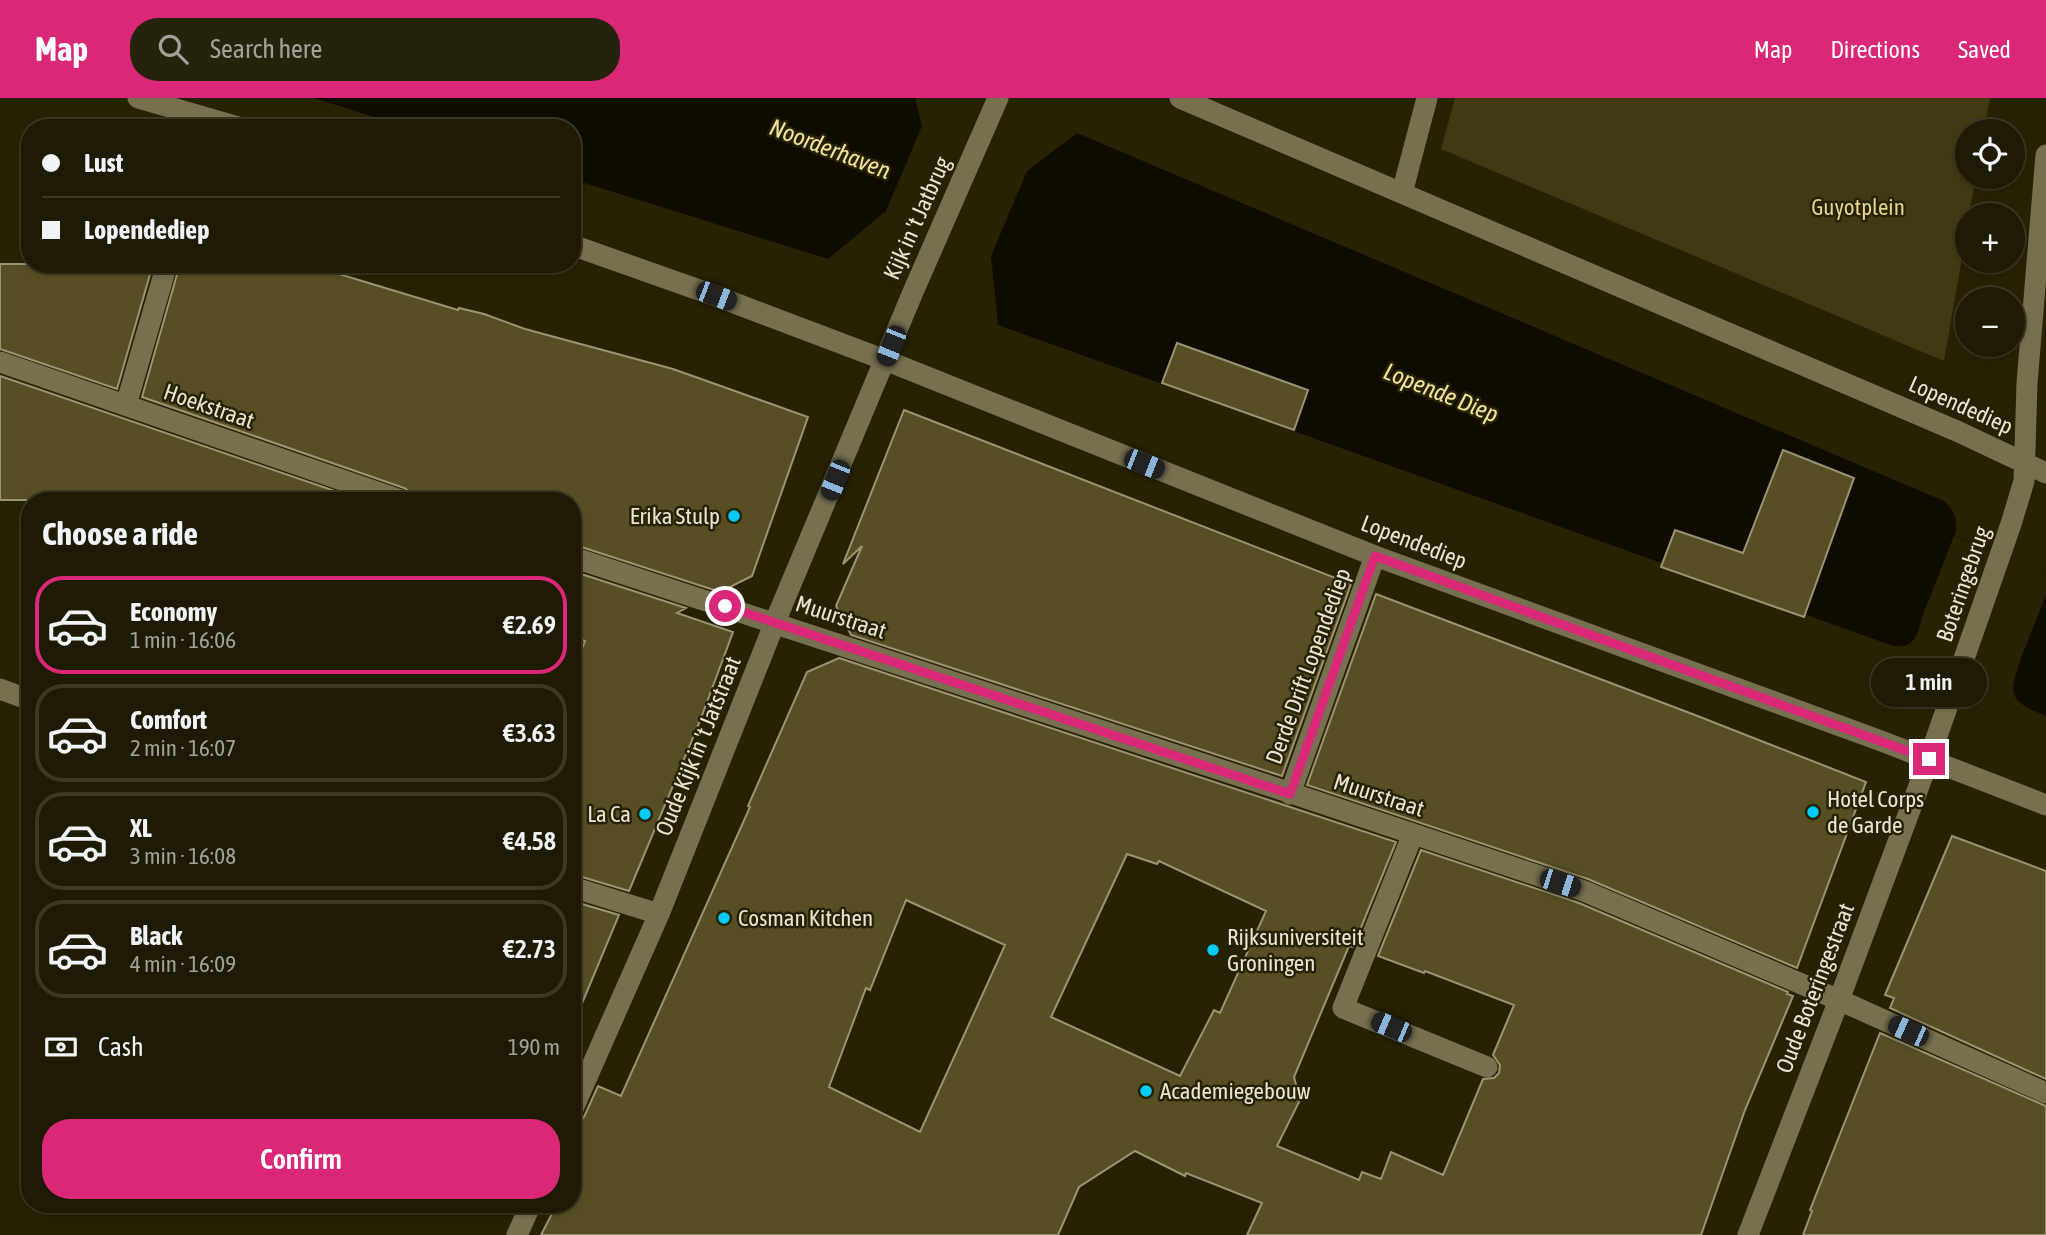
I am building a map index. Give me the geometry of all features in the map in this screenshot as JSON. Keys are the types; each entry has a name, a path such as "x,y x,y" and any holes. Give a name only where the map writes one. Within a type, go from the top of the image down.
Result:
{"street":[{"path":"138,98 199,119"},
{"name":"Lopendediep","path":"1180,98 1959,432 2046,473"},
{"path":"1402,193 1427,98"},
{"name":"Kijk in 't Jatbrug","path":"885,360 997,100"},
{"name":"Boteringebrug","path":"1929,759 2024,481 2027,383 2046,155"},
{"path":"581,248 885,360"},
{"path":"126,405 164,273"},
{"name":"Lopendediep","path":"885,360 1375,556 2046,804"},
{"name":"Oude Kijk in 't Jatstraat","path":"581,1091 659,915 775,622 885,360"},
{"name":"Hoekstraat","path":"0,362 377,492"},
{"name":"Derde Drift Lopendediep","path":"1290,794 1375,556"},
{"path":"581,560 775,622"},
{"name":"Muurstraat","path":"775,622 1584,891 1839,1000 2046,1093"},
{"path":"0,689 21,697"},
{"name":"Oude Boteringestraat","path":"1748,1235 1929,759"},
{"path":"1413,834 1343,1008 1487,1067"},
{"path":"581,890 659,915"},
{"path":"517,1235 527,1213"}],"green space":[{"name":"Guyotplein","path":"1455,98 1990,98 1986,119 1955,119 1955,189 1974,189 1971,203 1955,203 1955,273 1959,273 1944,361 1441,149"}],"water":[{"path":"314,98 988,98 1077,133 1944,501 1955,517 1955,536 2046,571 2046,716 2024,706 2014,695 2014,681 2021,658 1922,620 1914,640 1906,645 1893,646 998,325 828,259 581,182 581,119 380,119"}],"pier":[{"path":"915,98 988,98 1077,133 1027,171 991,256 998,325 828,259 886,211 922,126"},
{"path":"1954,536 2046,571 2046,595 2021,658 1921,620"}],"building":[{"path":"0,264 21,264 21,273 150,273 117,389 0,349"},
{"path":"177,273 336,273 458,310 459,308 484,314 525,329 673,369 808,417 752,576 720,592 581,547 581,492 410,492 142,397"},
{"path":"1177,343 1308,390 1294,430 1162,383"},
{"path":"0,376 338,492 21,492 21,500 0,500"},
{"path":"904,410 1351,584 1282,776 851,635 836,606 862,546 843,564"},
{"path":"1783,450 1854,478 1804,617 1661,567 1675,530 1743,553"},
{"path":"581,574 686,608 677,613 733,632 700,721 629,891 581,877 581,651 585,641 581,639"},
{"path":"1376,594 1866,782 1797,968 1588,879 1307,785"},
{"path":"839,658 1396,842 1353,947 1349,946 1294,1077 1300,1100 1277,1146 1359,1180 1362,1172 1381,1179 1391,1152 1443,1175 1483,1079 1494,1078 1499,1073 1500,1065 1493,1055 1514,1005 1378,956 1421,850 1579,903 1793,996 1745,1110 1701,1235 1247,1235 1262,1203 1186,1173 1185,1176 1135,1151 1079,1187 1058,1235 541,1235 552,1213 581,1213 581,1120 598,1086 621,1096 750,807 748,806 807,672","holes":["1127,854 1157,864 1159,861 1266,911 1220,1013 1214,1010 1180,1076 1051,1017","906,900 1005,945 920,1132 829,1087 866,988 870,990"]},
{"path":"1952,836 2046,871 2046,1079 1890,1008 1894,998 1885,995"},
{"path":"581,904 619,915 581,1006"},
{"path":"1880,1033 2046,1106 2046,1235 1803,1235 1812,1211 1810,1210"}],"place":[{"name":"Erika Stulp","path":"734,516"},
{"name":"Hotel Corps de Garde","path":"1813,812"},
{"name":"La Ca","path":"645,814"},
{"name":"Cosman Kitchen","path":"724,918"},
{"name":"Rijksuniversiteit Groningen","path":"1213,950"},
{"name":"Academiegebouw","path":"1146,1091"}],"route":[{"path":"725,606 1290,794 1375,556 1929,759"}],"water label":[{"name":"Noorderhaven","path":"830,149"},
{"name":"Lopende Diep","path":"1441,393"}]}
